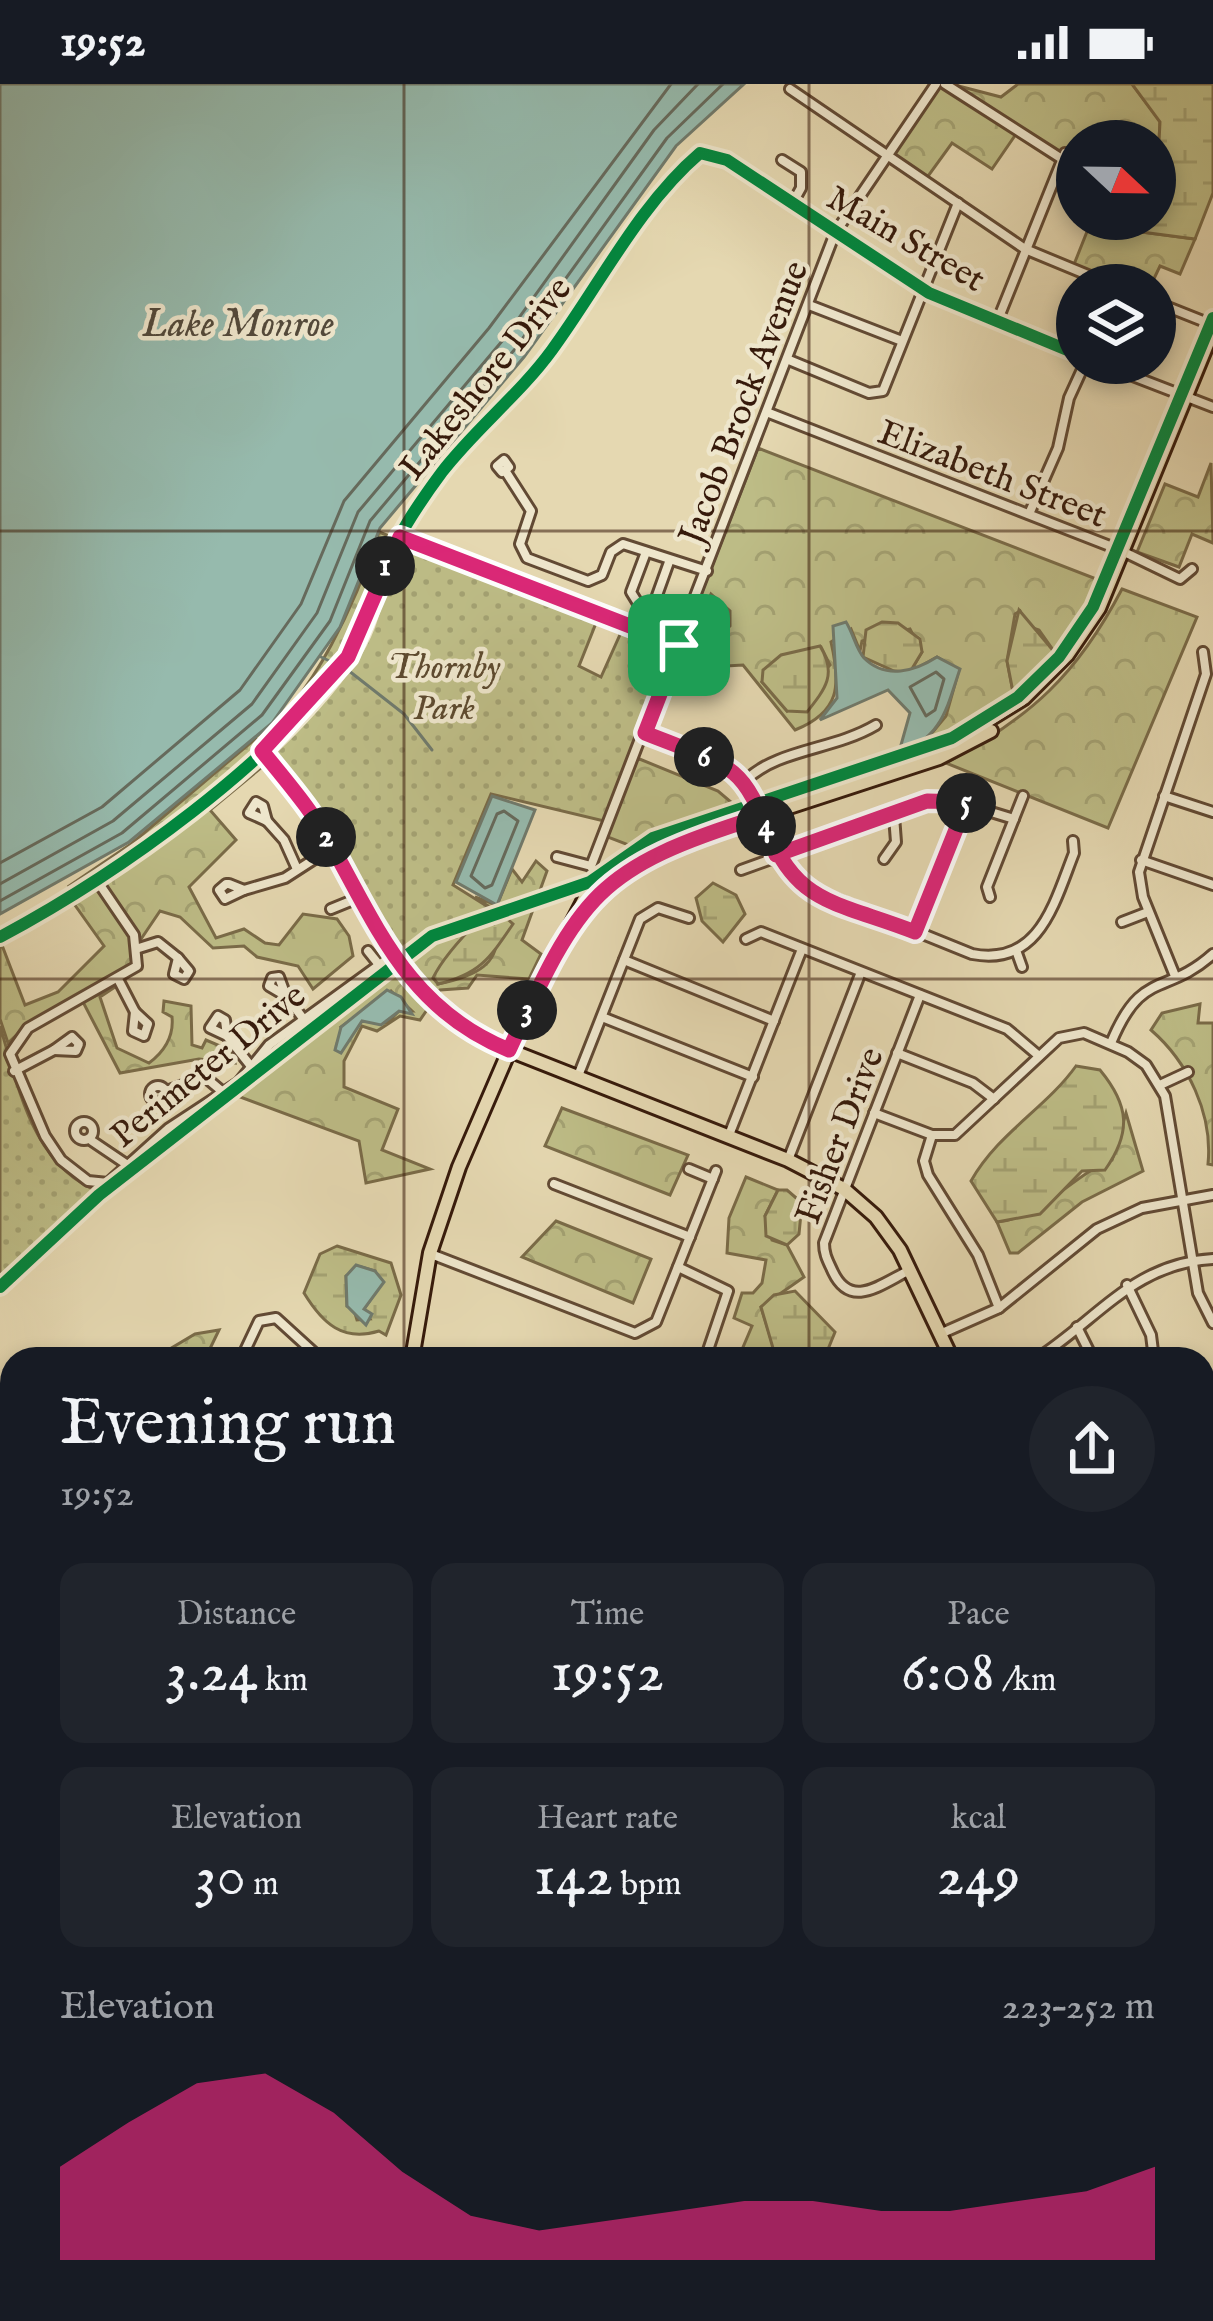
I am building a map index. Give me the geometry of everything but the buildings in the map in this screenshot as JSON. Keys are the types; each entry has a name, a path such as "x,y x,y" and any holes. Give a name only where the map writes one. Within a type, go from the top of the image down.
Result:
{"main road":[{"path":"1191,399 1213,327"},
{"path":"414,1347 430,1253 459,1167 572,921 601,885 670,845 931,752 1002,715 1046,678 1082,635 1128,554 1213,352"},
{"path":"509,1050 788,1160 844,1189 876,1217 911,1270 946,1347"}],"street":[{"name":"Jacob Brock Avenue","path":"591,866 835,233 940,84"},
{"path":"940,84 1063,156 997,322"},
{"path":"790,88 1025,249 1061,264"},
{"name":"Lakeshore Drive","path":"0,937 98,882 262,751 348,657 400,537 443,471 544,361 681,173 700,153 717,154"},
{"name":"Main Street","path":"717,154 924,290 1056,346"},
{"path":"782,160 801,172 801,188 792,204"},
{"path":"789,360 883,391 958,203"},
{"path":"809,305 902,341"},
{"path":"1176,311 1213,327"},
{"path":"1029,514 1058,448 1075,384"},
{"path":"1153,384 1213,407"},
{"name":"Elizabeth Street","path":"769,413 1029,514 1180,579 1192,569"},
{"path":"506,472 531,511 520,544 527,558 588,581 602,575 616,546 707,571"},
{"path":"400,537 679,645"},
{"path":"646,552 631,592 639,605 655,601 669,562"},
{"path":"1175,976 1139,884 1140,860 1206,674 1203,652"},
{"path":"746,780 763,764 817,752 876,725"},
{"path":"645,733 728,766 746,780 776,855 807,890 972,954 993,958 1017,953 1037,936 1074,853 1073,841"},
{"path":"262,751 333,847 393,955 454,1024 509,1050"},
{"path":"990,897 987,887 1023,796"},
{"path":"1164,796 1213,812"},
{"path":"740,870 943,797 1014,819"},
{"path":"915,932 967,802"},
{"path":"884,859 896,842 894,816"},
{"path":"267,821 284,840 297,869"},
{"path":"244,890 297,869 333,847"},
{"path":"557,857 591,866 601,885"},
{"path":"1140,860 1213,885"},
{"path":"54,1050 14,1071 10,1054 17,1037 137,966 139,948 98,882"},
{"path":"331,909 358,898"},
{"path":"578,1077 640,919 651,909 689,918"},
{"path":"1122,922 1148,912"},
{"path":"746,939 761,932 1007,1029 1039,1056"},
{"path":"139,948 158,942 178,958"},
{"path":"728,1137 802,949"},
{"path":"368,951 380,965"},
{"path":"1017,953 1022,967"},
{"path":"1112,1044 1135,998 1213,954"},
{"name":"Perimeter Drive","path":"14,1071 45,1136 72,1171 102,1184 169,1128 224,1093 269,1045 393,955"},
{"path":"624,960 774,1022"},
{"path":"788,1160 861,972"},
{"path":"118,981 135,1012"},
{"name":"Fisher Drive","path":"911,1270 861,1294 842,1289 824,1243 920,995"},
{"path":"286,996 305,1021"},
{"path":"602,1018 753,1076"},
{"path":"874,1113 932,1136 962,1131 1059,1038 1076,1032 1112,1044 1146,1065 1160,1084 1198,1293 1213,1324"},
{"path":"226,1036 250,1065"},
{"path":"897,1053 973,1083 994,1100"},
{"path":"1160,1084 1188,1072"},
{"path":"169,1090 206,1077 224,1093"},
{"path":"932,1136 924,1162 928,1175 978,1256 999,1308"},
{"path":"92,1141 129,1166"},
{"path":"430,1253 634,1334 656,1322 714,1175 689,1169"},
{"path":"554,1184 690,1238"},
{"path":"940,1334 999,1308 1097,1229 1184,1197 1213,1195"},
{"path":"1052,1347 1127,1285 1195,1260 1213,1259"},
{"path":"678,1267 722,1284 729,1294 709,1347"},
{"path":"1127,1285 1152,1347"},
{"path":"246,1347 253,1330 266,1318 284,1321 309,1347"},
{"path":"1077,1328 1087,1347"}],"green space":[{"path":"939,84 1016,134 992,169 952,143 926,179 891,155"},
{"path":"951,84 1001,97 1018,84 1132,84 1159,120 1056,120 1056,152"},
{"path":"1132,84 1213,84 1213,193 1195,239 1176,237 1176,120 1159,120"},
{"path":"1195,239 1180,274 1176,264 1074,264 1084,240"},
{"path":"758,448 1104,582 1056,654 1039,630 1027,626 1020,611 1015,614 1007,661 1014,697 972,726 922,745 946,716 959,670 937,657 910,672 922,652 910,629 862,641 860,651 851,629 831,642 834,696 821,715 795,730 743,665 672,669","holes":["821,647 830,665 787,711 762,682 808,649"]},
{"path":"1211,463 1213,543 1192,534 1179,567 1137,552 1165,484 1198,497"},
{"name":"Thornby Park","path":"379,532 598,618 579,666 601,677 623,628 673,649 604,821 491,794 453,885 493,910 425,940 399,958 294,787 255,737 296,700 314,674 346,615"},
{"path":"1122,589 1197,617 1108,828 946,763 1003,728 1049,691 1087,646"},
{"path":"711,594 730,611 730,626 720,636 696,628"},
{"path":"1019,610 1056,654 1014,697 1007,661"},
{"path":"882,622 898,623 920,639 922,652 910,672 894,671 863,657 866,630"},
{"path":"820,646 828,665 824,688 807,712 787,711 762,682 763,670 781,655"},
{"path":"255,739 261,748 242,766 75,894 69,886 131,844"},
{"path":"262,755 268,762 210,810 236,840 189,887 216,938 244,929 265,943 279,945 303,914 337,919 349,936 353,956 313,989 298,966 257,957 244,946 213,948 180,917 160,911 139,942 101,883"},
{"path":"637,758 718,791 738,808 631,846 605,836"},
{"path":"536,861 547,871 522,940 541,954 529,979 477,975 468,988 440,990 433,1000 400,960 426,941 495,911 475,897 497,905 512,869 522,882","holes":["494,924 491,959 484,966 438,984 443,963 465,940"]},
{"path":"713,883 736,895 745,914 723,942 702,921 696,898"},
{"path":"97,886 132,936 134,965 27,1025 8,1043 0,1019 0,940 25,1005 58,992 104,946 72,901"},
{"path":"503,915 513,924 490,955 474,970 438,984 433,978 437,970 481,918 494,924"},
{"path":"395,961 431,1004 420,1020 400,1016 377,1031 362,1026 344,1061 344,1087 398,1109 382,1150 430,1169 366,1183 359,1141 235,1095 277,1044","holes":["391,991 412,1011 399,1011 387,1023 362,1021 349,1036 341,1027"]},
{"path":"118,985 100,997 117,1048 149,1063 160,1054 172,1024 172,1017 163,1012 164,1001 191,1006 192,1045 202,1048 206,1040 232,1051 235,1063 199,1059 120,1073 83,1002"},
{"path":"1200,1004 1198,1023 1213,1023 1213,1165 1208,1164 1206,1126 1195,1090 1176,1057 1151,1030 1162,1013"},
{"path":"0,1026 22,1100 44,1146 79,1181 102,1193 0,1285"},
{"path":"1076,1066 1100,1070 1117,1095 1124,1119 1114,1156 1105,1170 1082,1171 1040,1214 997,1222 971,1181 995,1149"},
{"path":"562,1108 688,1155 670,1195 545,1146"},
{"path":"1126,1113 1143,1171 1082,1202 1018,1253 1010,1253 997,1222 1029,1212 1112,1160"},
{"path":"746,1177 778,1190 765,1216 772,1240 787,1245 804,1277 761,1307 773,1347 743,1347 752,1326 734,1318 742,1293 753,1293 762,1283 766,1260 727,1253 729,1218"},
{"path":"778,1190 787,1190 802,1203 799,1234 787,1245 766,1236 765,1216"},
{"path":"556,1221 651,1259 633,1303 522,1257"},
{"path":"337,1246 391,1263 401,1295 386,1335 344,1332 319,1314 304,1293 320,1254","holes":["361,1267 375,1271 377,1290 364,1309 370,1319 357,1320 353,1307 347,1306 346,1276"]},
{"path":"795,1291 835,1332 829,1347 773,1347 761,1307 774,1295"},
{"path":"219,1330 211,1347 173,1347 195,1334"}],"water":[{"name":"Lake Monroe","path":"0,84 744,84 676,146 524,357 380,528 340,627 272,723 129,842 0,914"},
{"path":"846,622 861,654 882,669 910,669 937,657 960,669 941,720 925,739 899,752 910,713 888,690 820,720 837,698 833,626"},
{"path":"492,796 535,810 497,905 456,882"},
{"path":"387,990 401,997 412,1014 399,1011 381,1025 362,1021 341,1053 335,1050 341,1027"},
{"path":"356,1265 375,1271 384,1282 364,1309 372,1314 366,1325 347,1306 346,1276"}],"waterway":[{"path":"321,657 336,664"},
{"path":"344,667 404,714 432,750"}],"cycle path":[{"path":"0,937 94,882 192,812 283,733 321,692 357,642 387,561 425,496 455,456 539,366 639,221 700,153 727,160 929,293 1056,345"},
{"path":"0,1287 99,1195 432,936 590,882 653,838 952,738 1018,697 1059,657 1093,607 1213,318"}],"route":[{"path":"679,645 400,537 382,572 361,637 262,751 333,847 393,955 437,1009 472,1035 509,1050 572,921 625,871 670,845 762,816 776,855 794,882 915,932 967,802 943,797 927,801 776,855 758,804 746,780 728,766 645,733 679,645"}]}
